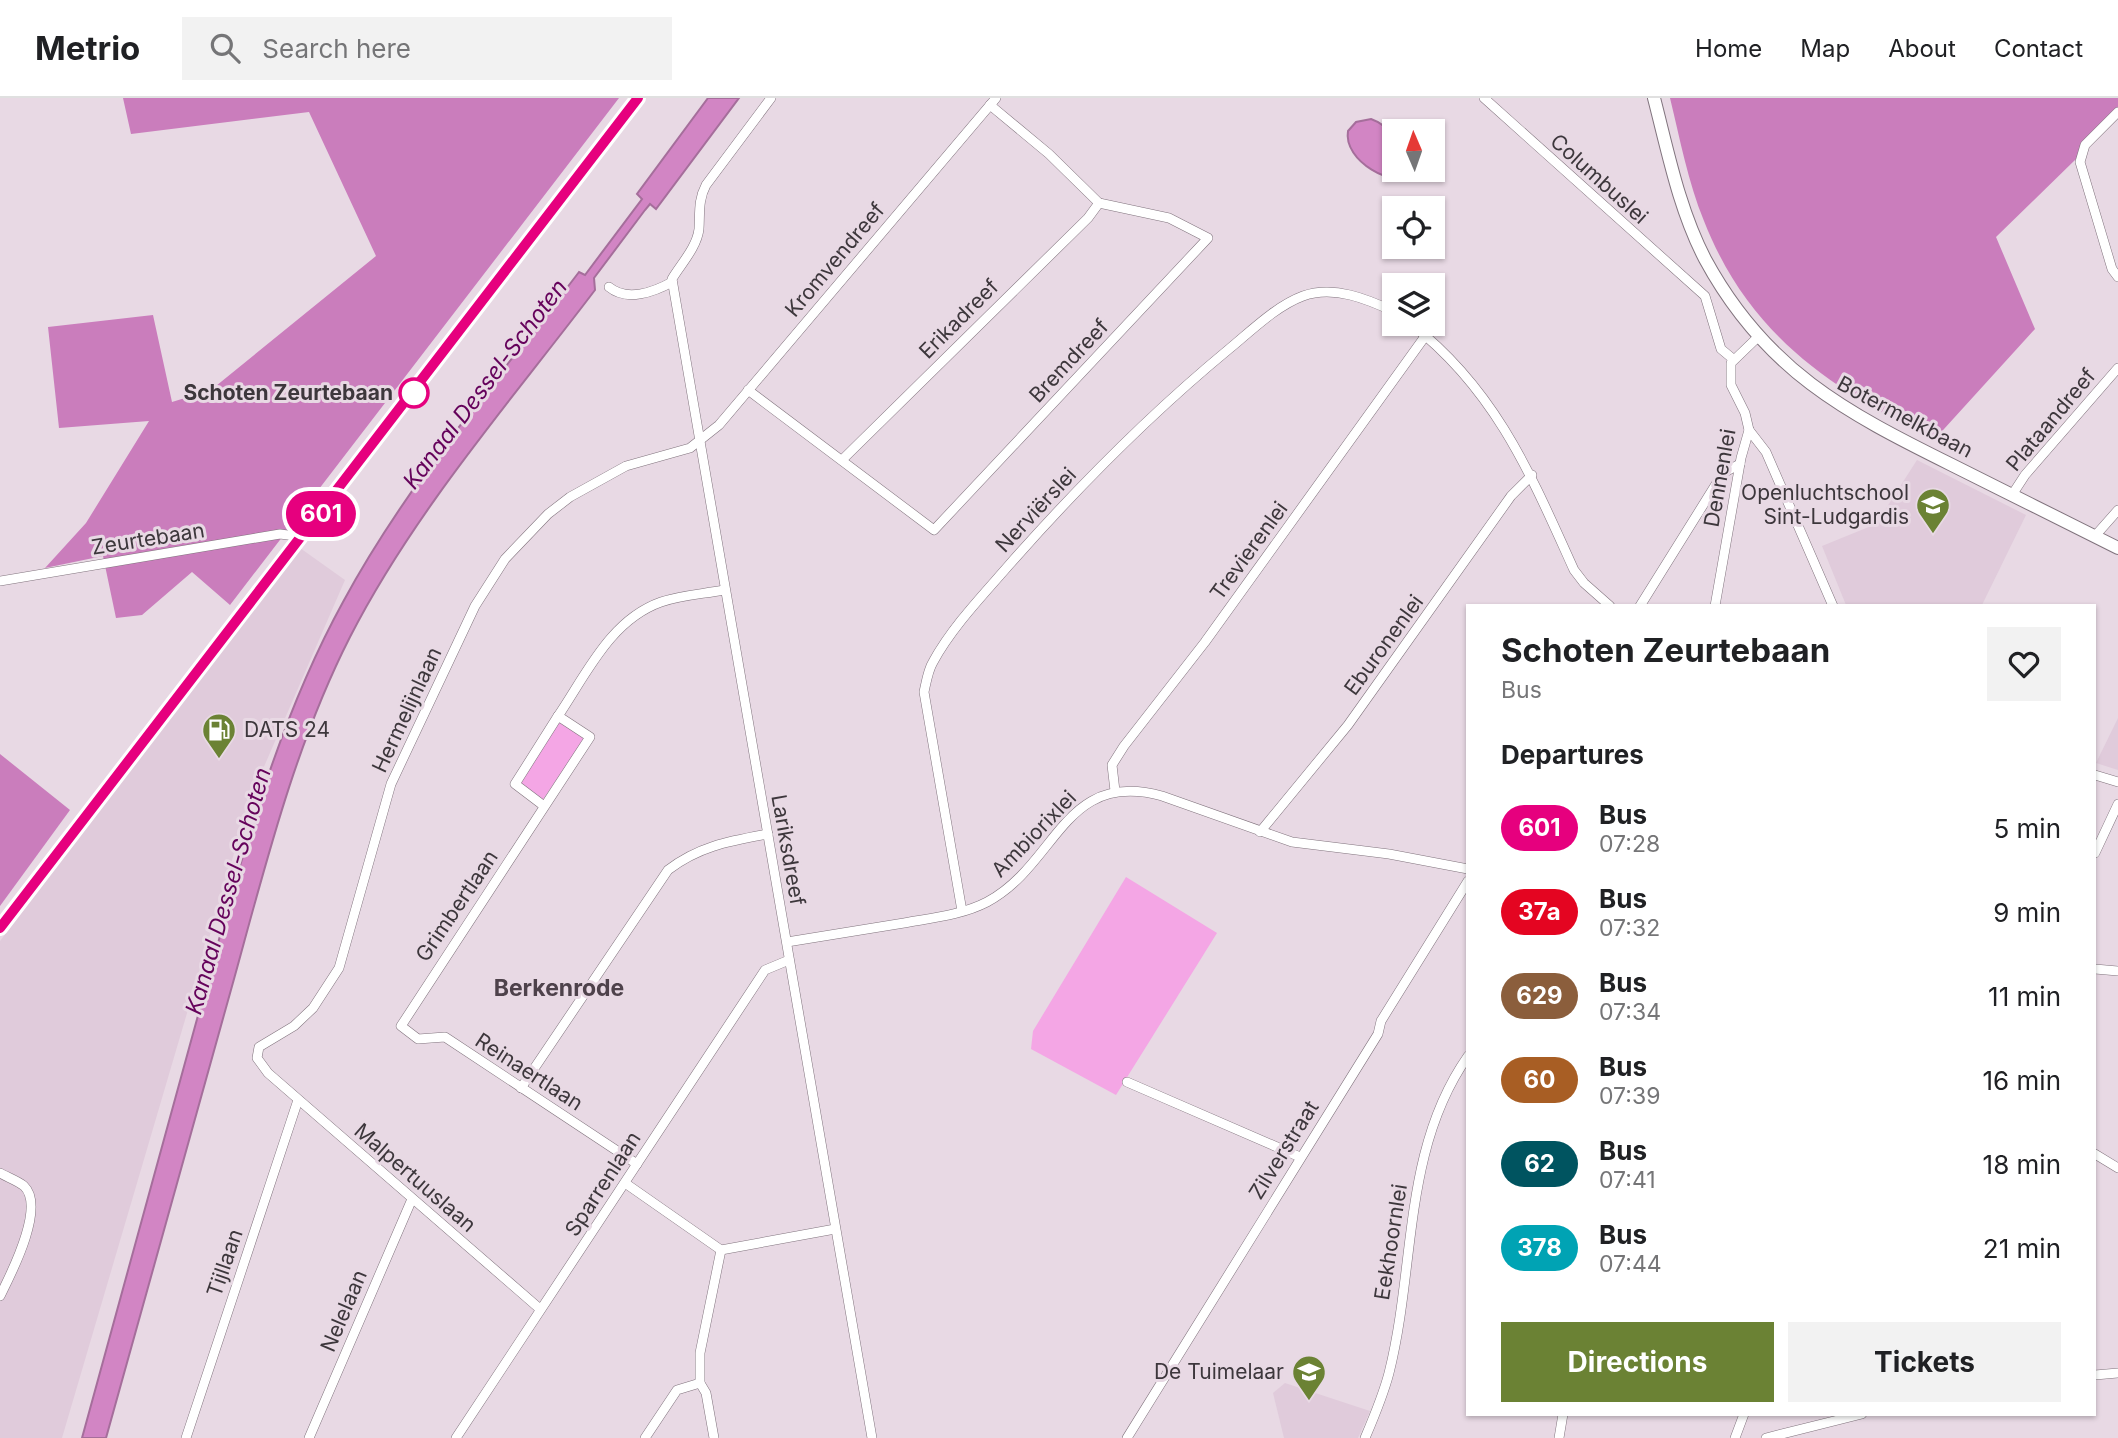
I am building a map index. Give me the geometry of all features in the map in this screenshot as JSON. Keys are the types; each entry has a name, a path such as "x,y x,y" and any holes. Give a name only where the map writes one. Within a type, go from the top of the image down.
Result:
{"main road":[{"path":"0,928 638,98"},
{"name":"Botermelkbaan","path":"1654,98 1691,228 1719,282 1759,336 1803,380 1852,414 2118,548"}],"street":[{"path":"609,287 615,292 636,295 657,290 672,282 699,231 700,197 706,185 771,98"},
{"name":"Columbuslei","path":"1484,98 1690,285"},
{"path":"993,102 1100,203"},
{"name":"Kromvendreef","path":"698,442 719,425 993,102"},
{"path":"2118,112 2085,145 2080,162 2112,269 2118,277"},
{"name":"Bremdreef","path":"748,390 934,530 1208,237 1169,218 1100,203"},
{"name":"Erikadreef","path":"842,460 1088,218 1100,203"},
{"name":"Lariksdreef","path":"672,282 872,1438"},
{"name":"Dennenlei","path":"1690,285 1705,296 1721,349 1733,359 1731,385 1745,413 1749,430 1740,464 1715,604"},
{"name":"Nerviërslei","path":"962,911 924,692 932,663 981,597 1056,511 1180,390 1257,326 1300,298 1312,294 1349,295 1382,306"},
{"name":"Trevierenlei","path":"1115,790 1112,765 1124,746 1205,642 1425,336"},
{"path":"1427,336 1475,383 1511,436 1532,475 1574,570 1608,604"},
{"path":"1733,359 1759,336"},
{"name":"Plataandreef","path":"2012,495 2025,475 2118,368"},
{"path":"1749,430 1772,464 1832,604"},
{"name":"Hermelijnlaan","path":"268,1073 257,1058 260,1047 294,1026 313,1008 338,968 391,783 488,583 527,534 570,497 626,466 690,448 698,442"},
{"path":"1641,604 1723,473 1740,464"},
{"name":"Eburonenlei","path":"1260,832 1348,725 1511,496 1532,475"},
{"path":"2095,536 2118,510"},
{"name":"Zeurtebaan","path":"0,581 280,534 303,537"},
{"path":"544,806 515,784 605,644 632,617 661,602 724,590"},
{"name":"Grimbertlaan","path":"401,1026 590,737 558,716"},
{"path":"2096,775 2118,782"},
{"path":"1115,790 1143,790 1292,842 1389,854 1466,869"},
{"name":"Ambiorixlei","path":"787,942 962,911 1003,892 1024,874 1077,809 1115,790"},
{"path":"2096,851 2118,804"},
{"path":"522,1088 668,870 684,858 711,845 768,834"},
{"name":"Zilverstraat","path":"1127,1438 1466,884"},
{"name":"Sparrenlaan","path":"456,1438 765,970 789,960"},
{"path":"2096,969 2118,971"},
{"name":"Reinaertlaan","path":"401,1026 418,1039 445,1037 637,1164"},
{"name":"Eekhoornlei","path":"1365,1438 1389,1372 1420,1168 1431,1125 1441,1100 1466,1059"},
{"name":"Malpertuuslaan","path":"268,1073 540,1309"},
{"path":"1127,1083 1300,1157"},
{"name":"Tijllaan","path":"186,1438 298,1100"},
{"path":"2096,1155 2118,1168"},
{"path":"0,1173 24,1186 29,1195 31,1211 22,1253 0,1296"},
{"path":"625,1184 721,1250 835,1228"},
{"name":"Nelelaan","path":"309,1438 412,1199"},
{"path":"714,1438 706,1393 700,1383 700,1353 721,1250"},
{"path":"2096,1375 2118,1373"},
{"path":"645,1438 677,1390 700,1383"},
{"path":"1559,1438 1563,1416"},
{"path":"1735,1438 1743,1416"},
{"path":"1766,1438 1855,1416"},
{"path":"1807,1429 1811,1438"}],"shaded area":[{"path":"123,98 619,98 230,605 192,572 142,615 116,618 103,556 45,568 86,523 149,421 59,428 48,327 153,315 172,402 211,390 376,256 309,112 131,134"},
{"path":"708,98 739,98 656,209 650,204 594,278 595,290 433,502 375,591 350,637 313,720 283,805 106,1438 82,1438 247,841 280,743 319,648 368,558 395,515 579,272 585,275 642,199 637,194"},
{"path":"1670,98 2118,98 2118,118 1996,237 2035,329 1934,440 1827,378 1769,327 1744,296 1723,261 1698,206"},
{"path":"1371,119 1382,125 1382,175 1361,162 1353,153 1348,131 1356,122"},
{"name":"Openluchtschool Sint-Ludgardis","path":"1917,460 2026,515 1982,604 1846,604 1822,546 1876,524"},
{"path":"300,548 345,580 250,799 62,1438 0,1438 0,941"},
{"path":"2118,718 2118,770 2096,763"},
{"path":"560,721 584,739 542,801 519,784"},
{"path":"0,754 70,810 0,906"},
{"path":"1126,877 1217,933 1116,1095 1031,1049 1033,1031"},
{"name":"De Tuimelaar","path":"1285,1383 1370,1411 1358,1438 1284,1438 1273,1393"}],"bus line":[{"name":"601","path":"0,928 638,98"}],"place":[{"name":"Schoten Zeurtebaan","path":"414,393"},
{"name":"Openluchtschool Sint-Ludgardis","path":"1933,535"},
{"name":"DATS 24","path":"219,760"},
{"name":"De Tuimelaar","path":"1309,1402"}],"district":[{"name":"Berkenrode","path":"559,988"}],"water label":[{"name":"Kanaal Dessel-Schoten","path":"485,384"},
{"name":"Kanaal Dessel-Schoten","path":"228,891"}]}
